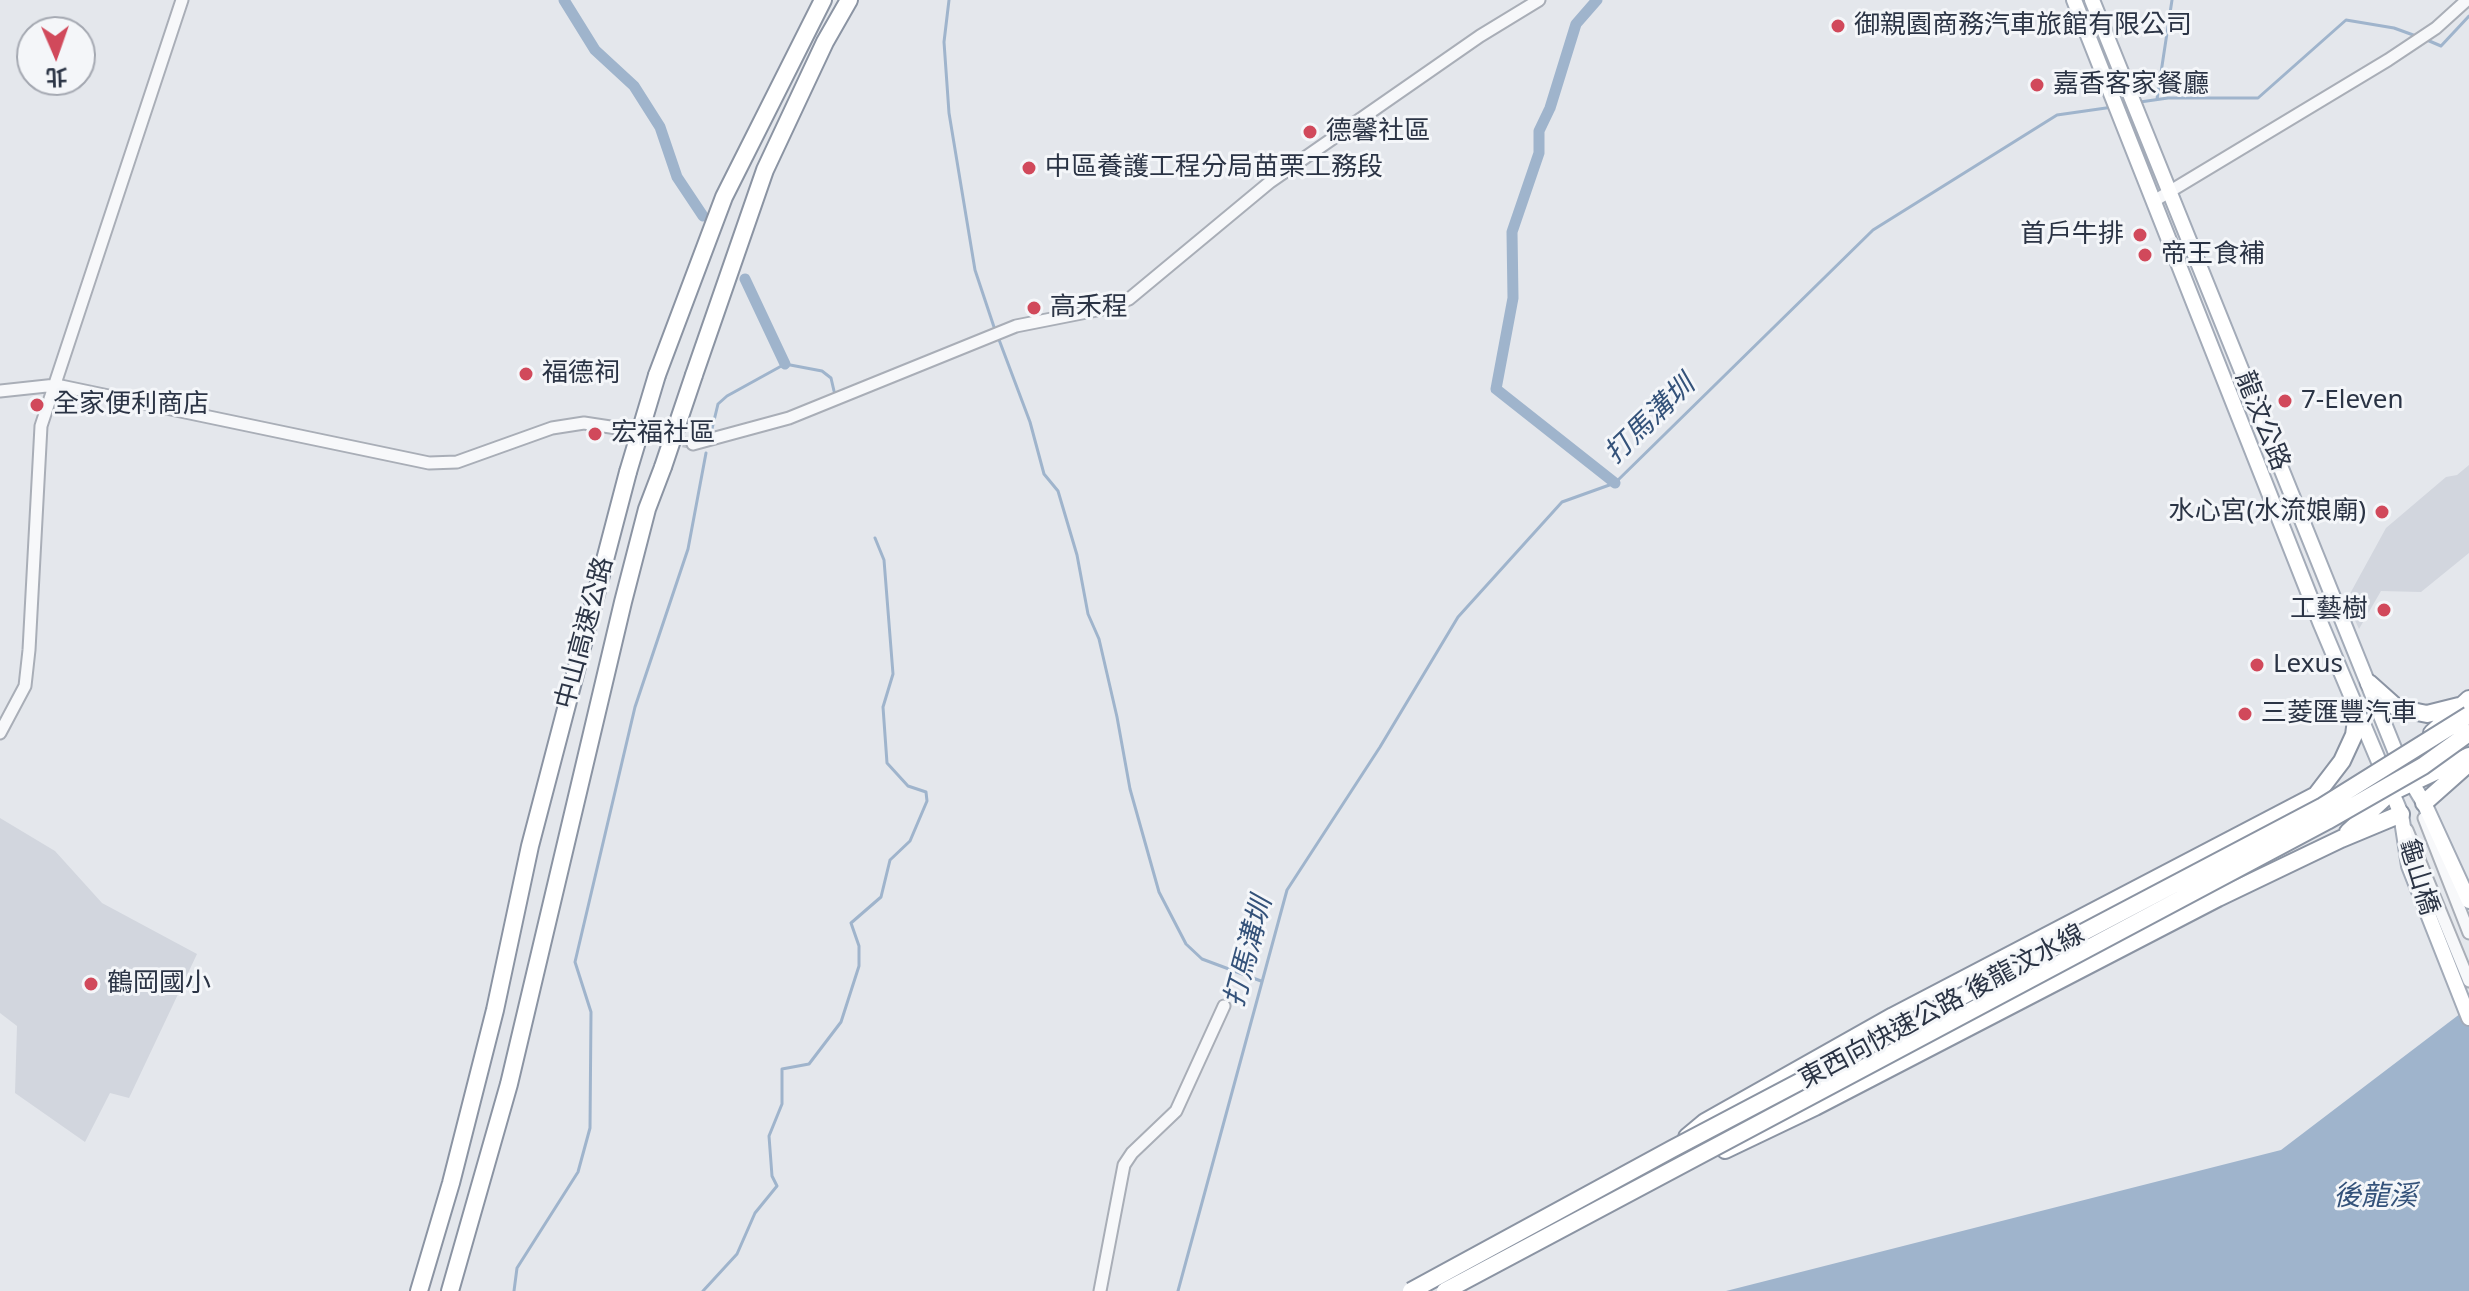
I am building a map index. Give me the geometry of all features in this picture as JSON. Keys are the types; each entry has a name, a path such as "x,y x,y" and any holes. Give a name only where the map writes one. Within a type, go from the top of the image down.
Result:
{"highway":[{"name":"中山高速公路","path":"419,1291 455,1168 495,1010 530,846 628,472 657,375 724,197 823,0"},
{"name":"中山高速公路","path":"450,1291 509,1084 647,509 765,170 825,42 849,0"},
{"path":"2369,683 2397,708 2427,714 2466,707"},
{"path":"1672,1149 1705,1122 1879,1024 2316,795 2383,773 2400,763 2466,707"},
{"name":"東西向快速公路 後龍汶水線","path":"1411,1291 1672,1149 2323,806 2466,707"},
{"path":"2316,795 2342,761 2354,735 2357,713"},
{"name":"東西向快速公路 後龍汶水線","path":"1445,1291 1649,1179 2327,821 2423,766 2469,733"},
{"path":"2341,839 2390,793 2469,756"},
{"path":"2424,803 2469,763"},
{"path":"1649,1179 1689,1167 1815,1107 2218,898 2401,814"}],"main road":[{"name":"龍汶公路","path":"2074,0 2357,713 2401,814"},
{"name":"龍汶公路","path":"2092,0 2400,763 2410,781"},
{"name":"龜山橋","path":"2410,781 2424,803 2469,901"},
{"name":"龜山橋","path":"2401,814 2409,866 2469,1018"}],"street":[{"path":"0,733 25,686 41,426 182,0"},
{"path":"693,444 789,418 996,333 1102,309 1129,299 1270,182 1480,36 1539,0"},
{"path":"2154,201 2388,60 2436,28 2467,0"},
{"path":"0,391 56,385 429,463 457,462 552,428 584,423 630,430"},
{"name":"龜山橋","path":"2410,781 2469,933"},
{"name":"龜山橋","path":"2401,814 2469,981"},
{"path":"1100,1291 1124,1165 1132,1153 1176,1111 1224,1006"}],"shaded area":[{"path":"2469,465 2469,553 2421,592 2381,591 2359,629 2346,601 2386,528 2446,477 2457,475"},
{"name":"鶴岡國小","path":"0,818 55,851 102,903 197,954 129,1098 110,1093 85,1142 15,1093 17,1026 0,1013"}],"water":[{"name":"後龍溪","path":"2469,1007 2469,1291 1726,1291 2281,1150"}],"waterway":[{"path":"564,0 595,50 634,86 660,127 677,177 703,216"},
{"path":"949,0 944,42 949,113 975,270 995,330"},
{"path":"1597,0 1576,24 1550,108 1539,131 1539,153 1512,232 1513,298 1496,389 1615,483"},
{"path":"2157,99 2172,0"},
{"name":"打馬溝圳","path":"2427,40 2441,46 2469,16"},
{"name":"打馬溝圳","path":"2140,102 2168,98 2258,98 2346,20 2394,28 2416,36"},
{"name":"打馬溝圳","path":"1178,1291 1287,890 1380,747 1458,617 1562,502 1615,483 1873,230 2057,115 2113,107"},
{"path":"745,279 785,364"},
{"path":"998,337 1030,422 1044,474 1058,491 1077,555 1088,614 1099,639 1117,717 1130,789 1159,892 1186,944 1202,959 1261,981"},
{"path":"711,433 718,404 785,364 822,371 831,378 834,391"},
{"path":"514,1291 517,1268 578,1172 590,1128 591,1012 575,962 635,707 688,549 706,453"},
{"path":"703,1291 737,1254 755,1213 777,1186 772,1176 769,1136 782,1104 782,1069 809,1064 841,1022 859,966 859,946 851,923 881,897 890,860 910,841 927,801 926,792 908,786 887,763 883,707 893,674 884,560 875,538"}],"tunnel":[{"path":"635,431 693,444"}],"place":[{"name":"御親園商務汽車旅館有限公司","path":"1838,26"},
{"name":"嘉香客家餐廳","path":"2037,85"},
{"name":"德馨社區","path":"1310,132"},
{"name":"中區養護工程分局苗栗工務段","path":"1029,168"},
{"name":"首戶牛排","path":"2140,235"},
{"name":"帝王食補","path":"2145,255"},
{"name":"高禾程","path":"1034,308"},
{"name":"福德祠","path":"526,374"},
{"name":"7-Eleven","path":"2285,401"},
{"name":"全家便利商店","path":"37,405"},
{"name":"宏福社區","path":"595,434"},
{"name":"水心宮(水流娘廟)","path":"2382,512"},
{"name":"工藝樹","path":"2384,610"},
{"name":"Lexus","path":"2257,665"},
{"name":"三菱匯豐汽車","path":"2245,714"},
{"name":"鶴岡國小","path":"91,984"}]}
